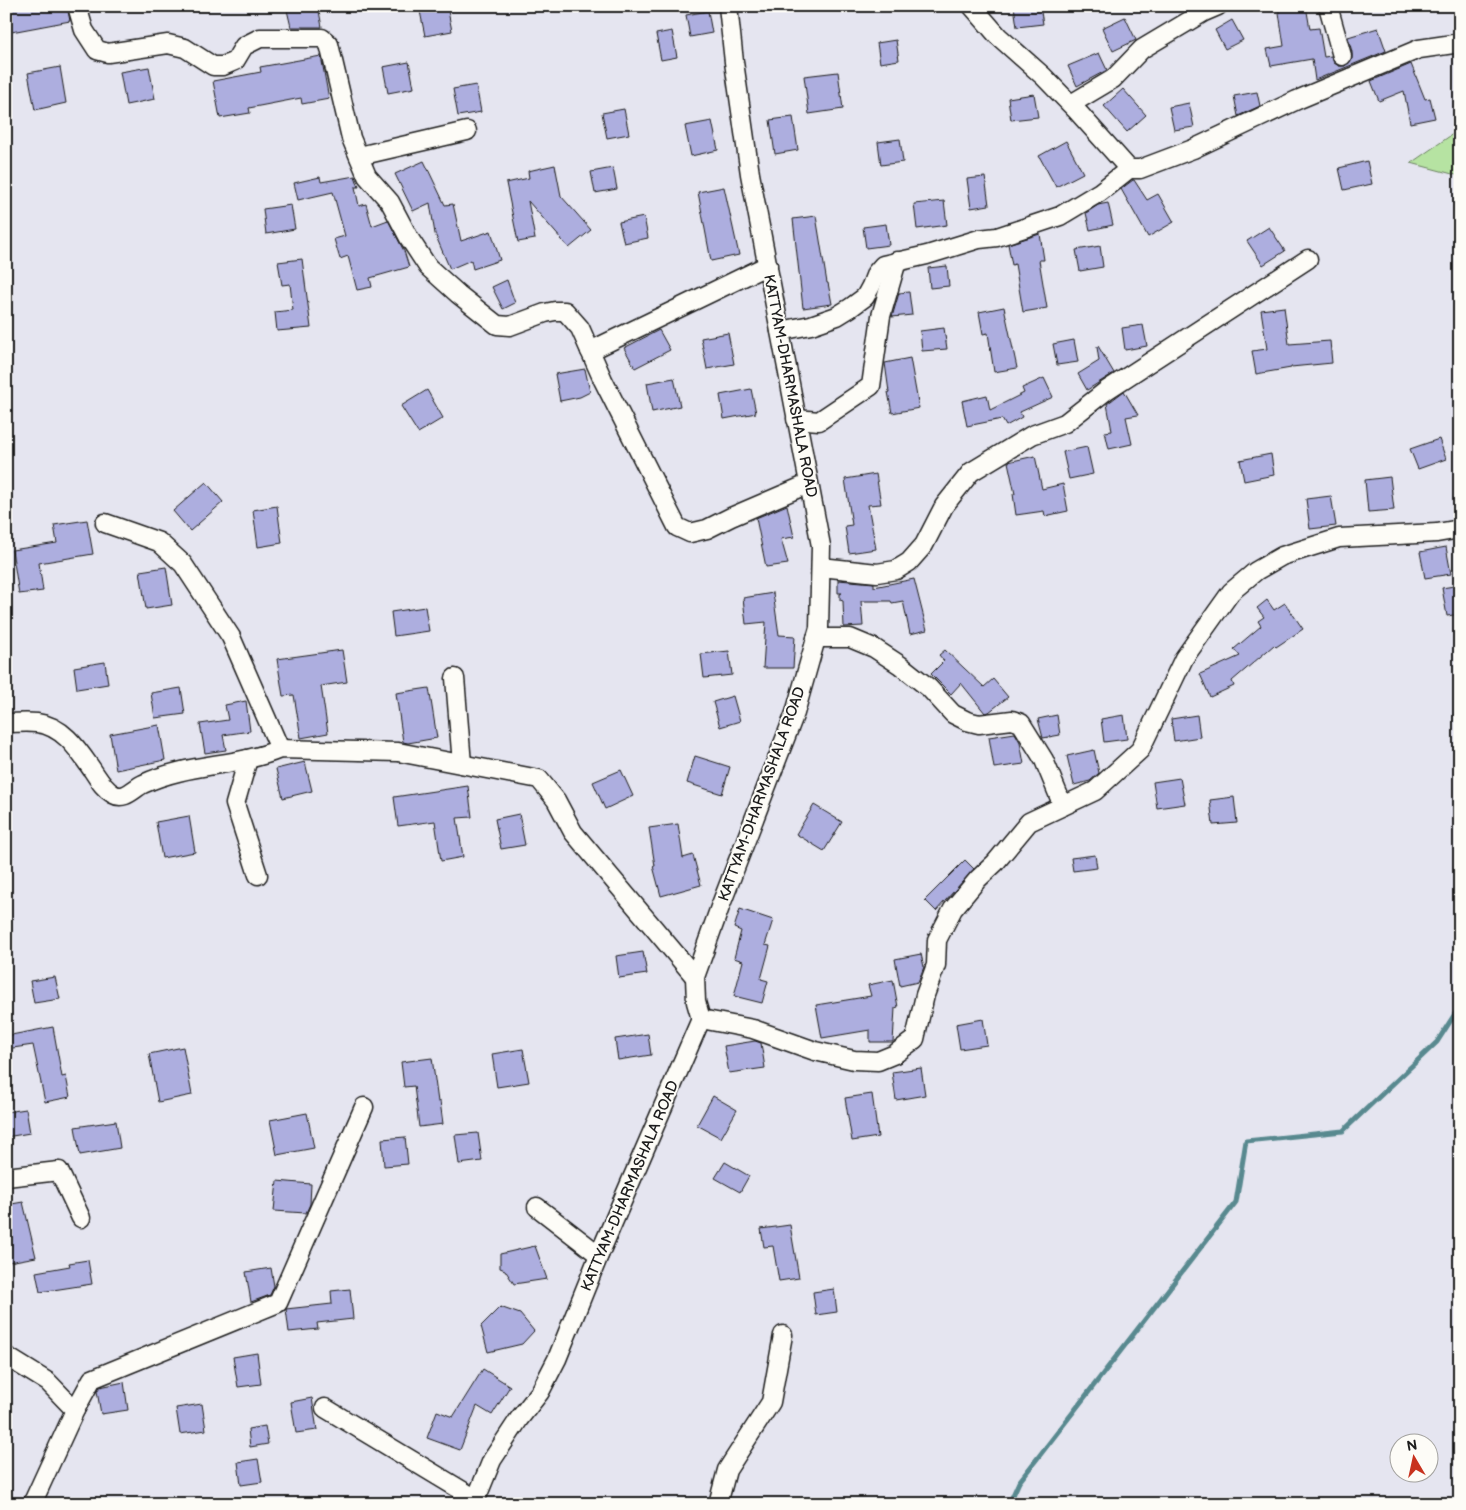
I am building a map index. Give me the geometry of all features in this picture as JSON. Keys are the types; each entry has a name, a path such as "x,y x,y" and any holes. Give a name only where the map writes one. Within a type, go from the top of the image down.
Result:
{"street":[{"path":"77,6 84,30 97,50 108,53 168,44 185,48 213,66 223,66 235,61 244,46 260,38 322,38 329,44 351,138 367,176 390,202 409,238 428,266 496,325 510,326 555,310 565,311 580,328 677,526 690,533 707,529 808,484"},
{"name":"KATTYAM-DHARMASHALA ROAD","path":"475,1501 492,1460 519,1419 540,1392 557,1358 599,1255 701,1019 696,1002 695,977 795,713 819,628 821,546 750,174 728,6"},
{"path":"972,6 998,36 1071,104 1129,169"},
{"path":"1071,104 1113,78 1142,49 1204,12 1218,6"},
{"path":"1328,6 1342,56"},
{"path":"780,331 811,325 837,316 865,297 876,273 883,265 927,255 979,239 997,237 1060,216 1100,192 1129,169 1140,169 1193,149 1297,100 1419,49 1460,43"},
{"path":"358,156 467,131"},
{"path":"820,567 877,573 896,570 910,562 924,545 944,506 970,472 1032,435 1064,423 1107,390 1308,259"},
{"path":"796,419 819,421 870,386 881,316 898,261"},
{"path":"590,351 768,264"},
{"path":"105,523 159,542 183,564 232,637 280,749"},
{"path":"701,1019 752,1029 816,1051 854,1060 878,1061 895,1054 915,1039 925,995 936,965 938,940 953,909 1029,822 1095,791 1140,750 1184,658 1232,592 1256,571 1282,556 1339,538 1460,529"},
{"path":"816,638 850,638 874,648 900,665 929,688 953,714 967,721 980,724 1012,720 1021,723 1044,760 1063,806"},
{"path":"455,678 462,764"},
{"path":"6,723 38,723 59,731 72,742 104,787 115,795 128,795 142,784 183,770 264,756 280,749 398,752 539,779 556,800 573,832 695,977"},
{"path":"248,759 235,804 258,875"},
{"path":"32,1504 75,1410 92,1379 278,1303 364,1107"},
{"path":"6,1177 59,1171 81,1218"},
{"path":"537,1207 599,1255"},
{"path":"718,1504 728,1470 771,1402 783,1335"},
{"path":"6,1356 48,1382 75,1410"},
{"path":"325,1408 475,1501"}],"green space":[{"path":"1460,129 1460,176 1411,163"}],"building":[{"path":"6,6 67,6 70,21 6,33"},
{"path":"318,6 322,27 291,27 287,10"},
{"path":"419,6 447,6 452,31 425,36"},
{"path":"1014,6 1040,6 1043,24 1017,27"},
{"path":"1278,6 1306,6 1310,29 1319,28 1324,57 1331,56 1334,63 1339,66 1345,66 1352,59 1348,37 1378,28 1386,51 1315,80 1312,59 1271,66 1267,49 1284,46"},
{"path":"708,11 712,33 690,37 686,15"},
{"path":"1125,17 1136,40 1113,51 1102,28"},
{"path":"1232,20 1243,40 1225,49 1215,30"},
{"path":"672,31 677,57 661,60 656,34"},
{"path":"896,40 899,60 880,63 877,43"},
{"path":"1099,53 1107,70 1077,86 1068,66"},
{"path":"321,56 329,99 302,104 301,98 249,108 250,113 220,118 213,81 261,72 260,67"},
{"path":"409,62 414,88 388,93 383,67"},
{"path":"1411,64 1425,99 1430,98 1435,118 1410,123 1404,91 1379,101 1371,81"},
{"path":"60,67 66,103 35,110 28,73"},
{"path":"149,67 155,99 126,105 120,72"},
{"path":"838,72 843,109 809,114 804,76"},
{"path":"476,85 481,112 458,116 453,89"},
{"path":"1123,89 1146,115 1127,132 1104,106"},
{"path":"1257,92 1260,106 1238,116 1234,96"},
{"path":"1034,94 1038,117 1011,120 1008,98"},
{"path":"1189,103 1194,127 1174,130 1169,107"},
{"path":"624,109 629,134 607,138 602,113"},
{"path":"793,117 798,150 775,154 770,120"},
{"path":"712,121 718,150 691,156 685,126"},
{"path":"900,139 903,162 881,165 878,142"},
{"path":"1066,141 1083,173 1056,187 1039,156"},
{"path":"424,161 445,205 453,204 461,241 491,231 500,260 473,269 471,260 450,269 435,234 430,203 413,211 395,174"},
{"path":"1367,161 1372,184 1344,190 1339,168"},
{"path":"555,165 561,196 591,230 569,248 528,201 535,239 518,242 506,183 529,178 528,171"},
{"path":"613,168 617,189 595,193 591,172"},
{"path":"355,176 359,187 355,187 359,206 366,204 372,226 388,220 404,251 409,267 370,278 372,287 357,290 348,256 340,259 334,239 345,236 333,192 298,200 294,183 320,177 321,182"},
{"path":"985,177 989,205 971,208 967,179"},
{"path":"1133,180 1147,200 1158,194 1174,222 1148,237 1121,189"},
{"path":"724,187 739,255 711,261 698,192"},
{"path":"944,201 947,225 917,229 914,204"},
{"path":"1108,203 1113,225 1090,230 1086,213 1098,205"},
{"path":"291,205 295,229 266,234 263,209"},
{"path":"816,216 832,304 803,308 793,219"},
{"path":"644,217 648,238 624,243 619,222"},
{"path":"886,224 889,245 866,248 863,227"},
{"path":"1269,227 1285,251 1263,265 1247,241"},
{"path":"1040,234 1044,260 1039,260 1047,308 1023,312 1015,264 1012,265 1008,244"},
{"path":"1100,246 1103,267 1080,271 1076,250"},
{"path":"302,259 311,328 277,331 275,312 293,310 290,284 282,285 278,262"},
{"path":"947,266 949,286 930,288 928,268"},
{"path":"507,280 515,303 503,309 492,287"},
{"path":"909,292 912,315 892,317 899,293"},
{"path":"1004,307 1017,368 994,372 988,333 983,334 979,312"},
{"path":"1284,307 1289,344 1330,341 1332,363 1291,367 1256,374 1252,351 1267,349 1261,310"},
{"path":"1143,325 1147,346 1125,350 1122,328"},
{"path":"944,328 947,349 922,351 920,331"},
{"path":"659,330 670,350 635,368 624,348"},
{"path":"728,333 734,364 707,369 701,338"},
{"path":"1074,340 1078,362 1057,365 1053,344"},
{"path":"1098,346 1114,373 1087,390 1078,374 1099,361"},
{"path":"910,358 919,408 892,413 885,363"},
{"path":"585,369 590,392 580,397 560,401 555,374"},
{"path":"674,378 680,406 652,412 647,383"},
{"path":"1044,378 1053,397 1020,412 1022,417 1006,426 1002,419 967,426 962,401 987,395 990,410 1024,393 1022,388"},
{"path":"751,389 756,413 724,419 720,395"},
{"path":"427,390 443,418 418,433 401,406"},
{"path":"1124,391 1138,415 1126,417 1132,444 1109,449 1105,432 1112,431 1107,404"},
{"path":"1439,439 1446,459 1418,469 1410,449"},
{"path":"1087,447 1093,474 1069,479 1063,452"},
{"path":"1271,454 1274,475 1244,481 1240,460"},
{"path":"1035,456 1042,489 1063,484 1068,511 1045,516 1044,511 1016,515 1013,494 1015,494 1008,462"},
{"path":"876,474 881,504 868,505 876,549 849,553 845,526 852,525 845,479"},
{"path":"1390,477 1394,510 1368,512 1365,480"},
{"path":"206,482 223,502 190,531 173,511"},
{"path":"1331,496 1336,526 1310,529 1306,499"},
{"path":"787,505 794,537 781,539 788,564 766,567 756,518"},
{"path":"277,506 282,543 258,547 253,510"},
{"path":"87,520 93,554 39,563 43,591 19,594 12,550 57,543 54,525"},
{"path":"1446,547 1451,574 1425,578 1420,552"},
{"path":"166,567 172,605 146,609 140,571"},
{"path":"914,579 927,630 910,634 903,601 892,603 891,601 861,601 863,626 844,627 843,601 840,600 840,594 842,593 838,593 838,580 874,583 874,587"},
{"path":"1460,585 1460,614 1447,616 1442,588"},
{"path":"773,593 779,635 795,636 793,668 763,668 766,622 746,624 743,598"},
{"path":"1267,600 1274,610 1285,603 1303,629 1276,647 1274,645 1232,681 1234,686 1210,697 1200,674 1240,656 1234,649 1261,626 1258,621 1264,617 1257,608"},
{"path":"425,607 429,631 394,636 391,612"},
{"path":"342,650 347,682 321,686 328,733 301,738 294,695 283,696 277,659"},
{"path":"945,650 984,687 993,679 1008,697 985,713 961,683 951,694 931,674 944,661 939,655"},
{"path":"729,651 732,675 704,678 701,654"},
{"path":"105,662 108,684 77,689 74,667"},
{"path":"181,688 185,714 155,718 151,693"},
{"path":"429,688 437,738 408,743 403,742 396,693"},
{"path":"733,696 740,721 720,727 713,702"},
{"path":"246,701 250,731 223,735 226,750 205,753 200,724 228,720 225,705"},
{"path":"1057,715 1060,735 1043,738 1038,719"},
{"path":"1124,715 1127,739 1104,742 1101,719"},
{"path":"1197,715 1200,737 1174,741 1171,719"},
{"path":"159,725 165,760 116,770 110,734"},
{"path":"1015,733 1020,742 1024,764 994,768 989,737"},
{"path":"1094,750 1099,773 1090,781 1074,785 1067,756"},
{"path":"695,756 730,767 722,794 687,783"},
{"path":"305,762 312,791 283,798 276,769"},
{"path":"621,770 633,796 605,809 593,782"},
{"path":"1180,778 1185,804 1157,808 1153,782"},
{"path":"468,786 472,817 457,818 463,857 441,861 435,821 398,826 394,797"},
{"path":"1234,797 1237,823 1213,825 1210,800"},
{"path":"814,805 842,822 824,851 796,834"},
{"path":"519,814 525,845 501,849 495,819"},
{"path":"189,816 195,852 162,858 156,822"},
{"path":"678,824 683,858 693,855 701,885 661,896 653,866 655,866 649,828"},
{"path":"1095,855 1097,868 1073,871 1071,858"},
{"path":"965,860 974,869 936,911 925,900"},
{"path":"740,909 773,920 765,945 770,946 761,979 768,981 762,1003 734,996 743,961 734,958 741,931 734,928"},
{"path":"643,952 647,974 619,978 616,956"},
{"path":"921,954 924,967 918,982 900,986 895,959"},
{"path":"55,977 60,999 34,1003 30,981"},
{"path":"893,980 898,1007 895,1008 893,1042 870,1042 870,1030 822,1038 816,1005 871,996 868,985"},
{"path":"983,1019 987,1045 960,1049 956,1024"},
{"path":"53,1027 62,1077 66,1076 70,1097 45,1102 33,1045 6,1049 6,1036"},
{"path":"648,1034 651,1055 618,1060 615,1039"},
{"path":"755,1041 761,1043 765,1068 729,1073 724,1046"},
{"path":"183,1047 192,1095 158,1102 149,1054"},
{"path":"523,1049 529,1082 497,1087 492,1054"},
{"path":"432,1058 443,1124 419,1127 414,1086 404,1087 401,1062"},
{"path":"921,1068 925,1095 896,1100 892,1072"},
{"path":"872,1094 878,1137 852,1141 845,1098"},
{"path":"713,1096 737,1110 721,1138 697,1125"},
{"path":"26,1109 30,1133 6,1137 6,1112"},
{"path":"307,1113 314,1148 277,1155 270,1120"},
{"path":"116,1121 120,1148 80,1155 75,1127"},
{"path":"478,1133 482,1161 459,1164 455,1135"},
{"path":"405,1137 408,1164 384,1166 382,1139"},
{"path":"725,1162 749,1176 740,1192 715,1178"},
{"path":"277,1181 311,1184 310,1204 306,1213 274,1211"},
{"path":"23,1202 36,1257 9,1262 6,1246 6,1205"},
{"path":"790,1225 799,1278 779,1281 773,1246 764,1247 761,1229"},
{"path":"535,1246 547,1279 514,1284 505,1270 500,1268 500,1254"},
{"path":"88,1260 92,1284 40,1292 36,1272 70,1266 69,1263"},
{"path":"271,1268 274,1286 270,1295 251,1302 246,1272"},
{"path":"350,1289 353,1319 317,1323 318,1329 289,1332 286,1309 332,1304 331,1291"},
{"path":"834,1289 837,1312 816,1315 813,1292"},
{"path":"500,1307 520,1314 534,1331 522,1344 488,1352 481,1326"},
{"path":"257,1353 261,1384 238,1387 233,1357"},
{"path":"483,1369 510,1386 492,1415 477,1406 460,1450 427,1438 437,1411 453,1417"},
{"path":"124,1382 128,1410 101,1414 97,1391 100,1387"},
{"path":"312,1398 317,1430 296,1433 291,1402"},
{"path":"202,1404 206,1430 180,1434 176,1408"},
{"path":"265,1426 268,1444 250,1447 248,1429"},
{"path":"258,1459 262,1482 241,1485 238,1462"}],"waterway":[{"path":"1009,1504 1019,1482 1236,1202 1246,1141 1343,1131 1437,1042 1460,1006"}]}
